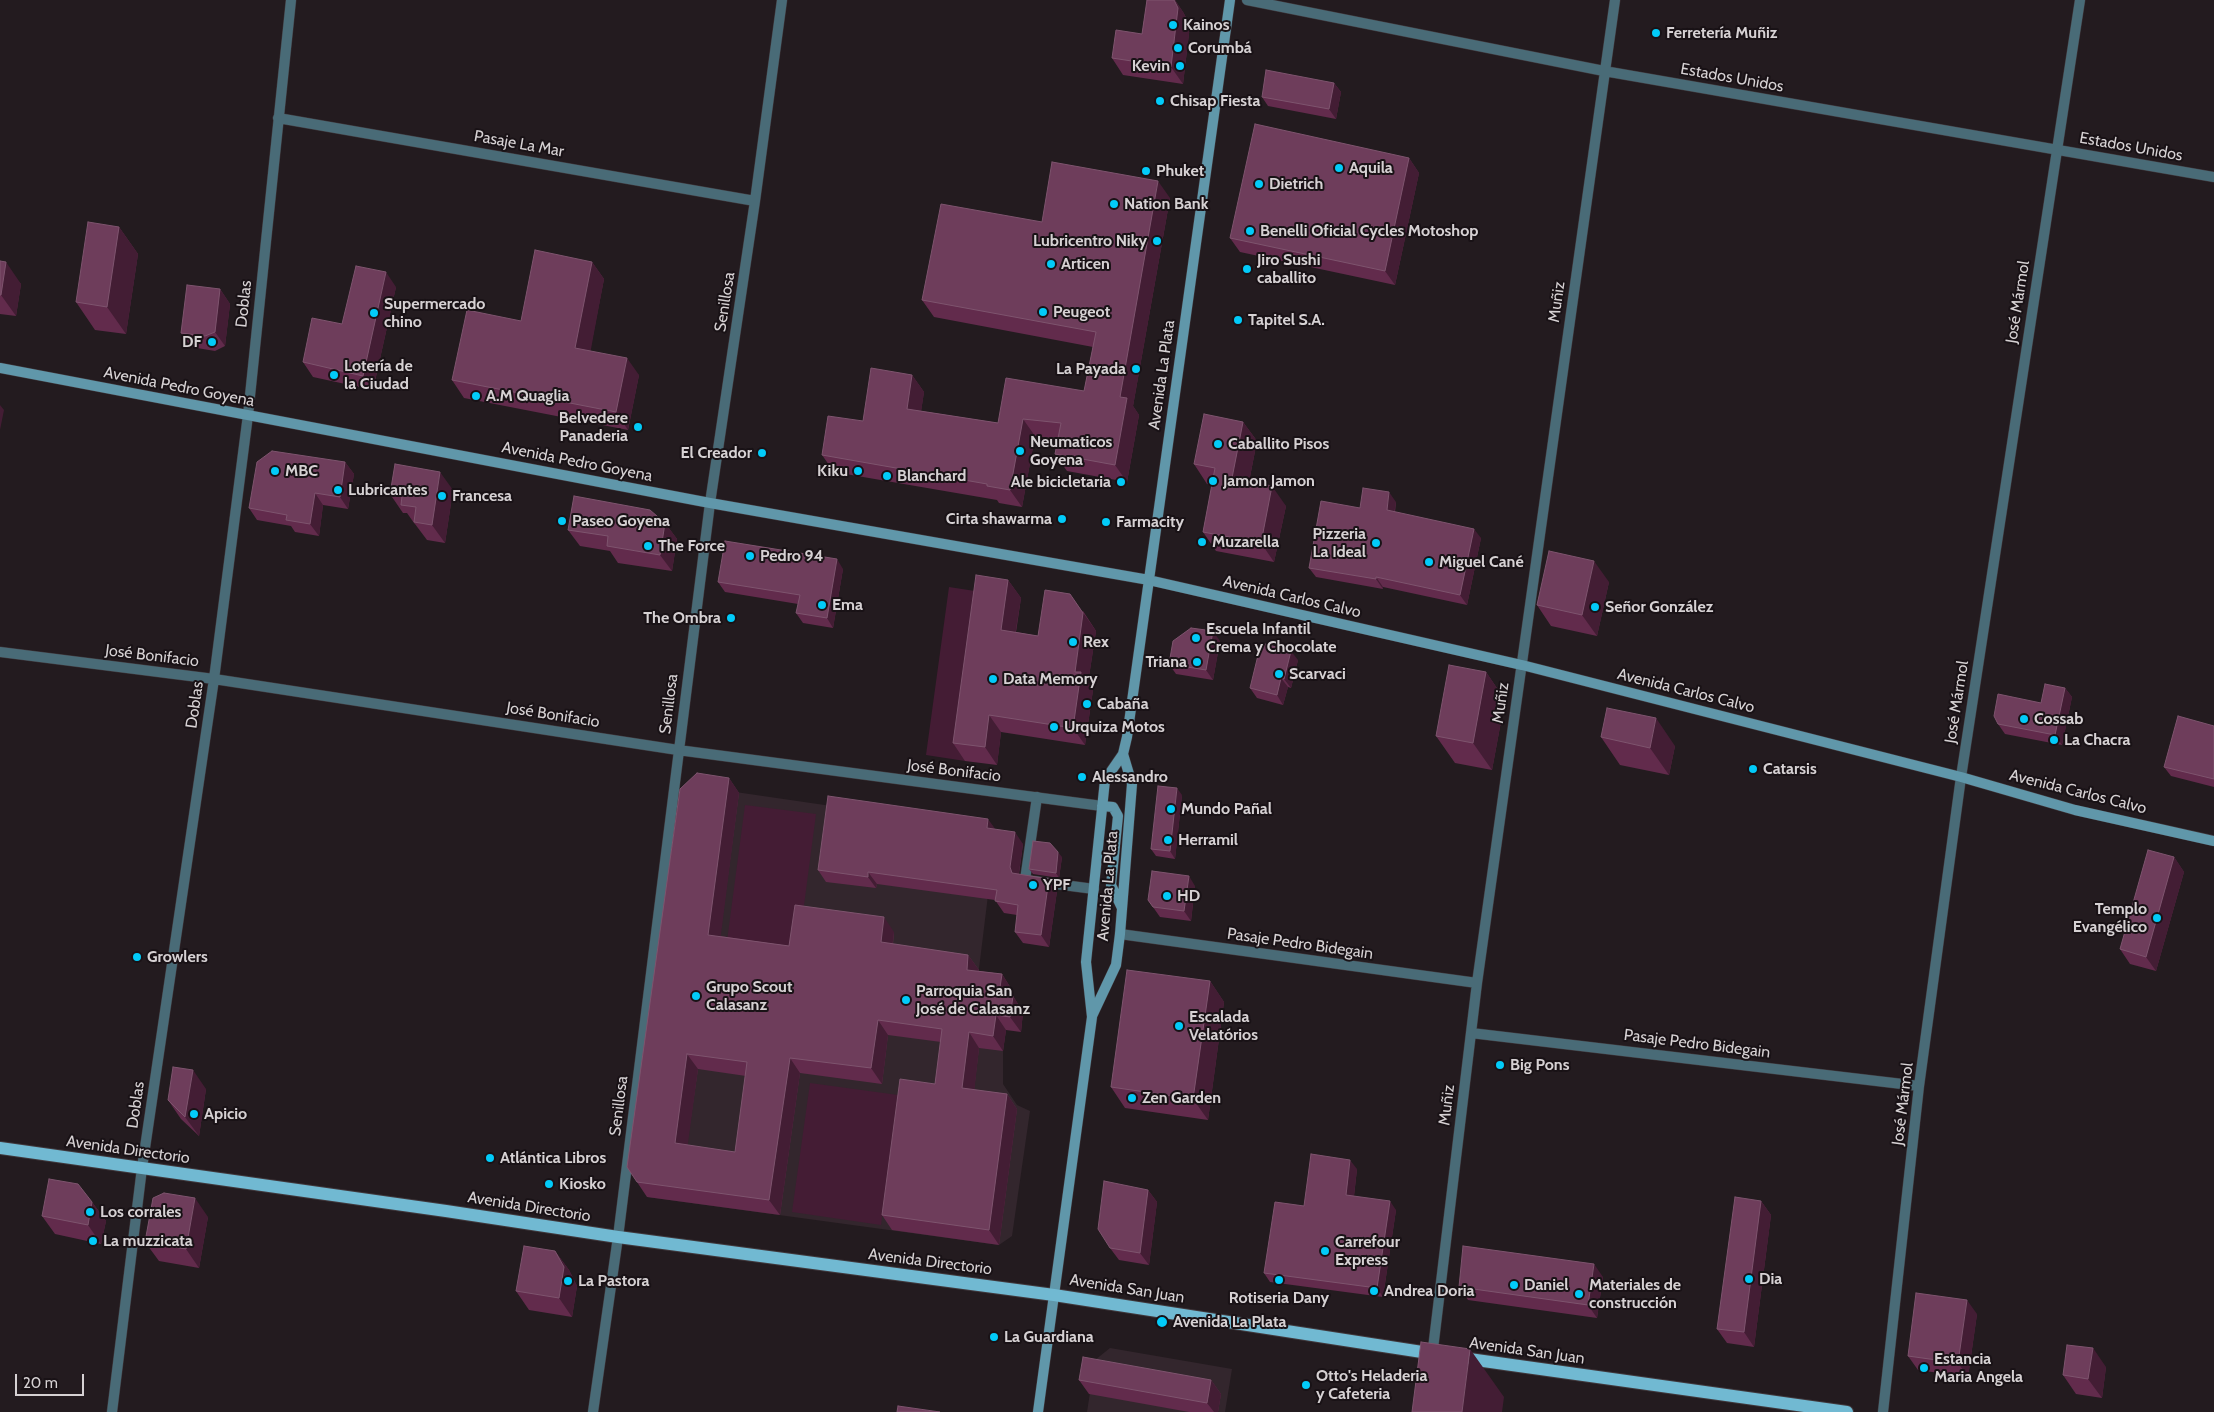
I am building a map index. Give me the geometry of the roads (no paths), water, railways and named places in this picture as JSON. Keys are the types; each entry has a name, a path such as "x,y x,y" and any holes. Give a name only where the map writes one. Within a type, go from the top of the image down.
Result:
{"main road":[{"name":"Avenida La Plata","path":"1092,1017 1116,965 1132,784 1123,754 1230,0"},
{"name":"Avenida Pedro Goyena","path":"0,368 710,503 1149,580"},
{"name":"Avenida Carlos Calvo","path":"1149,580 1522,664 1961,777 2075,810 2214,840"},
{"name":"Avenida La Plata","path":"1038,1412 1092,1017 1086,962 1105,780 1123,754"},
{"path":"1102,806 1113,807 1118,816 1111,885 1122,909"},
{"name":"Avenida Directorio","path":"0,1148 618,1237 1054,1295"},
{"name":"Avenida San Juan","path":"1054,1295 1432,1359 1847,1412"}],"street":[{"name":"Doblas","path":"112,1412 142,1168 214,679 248,416 291,0"},
{"name":"Senillosa","path":"593,1412 618,1237 710,503 755,201 782,0"},
{"name":"Estados Unidos","path":"1247,0 1604,71 2214,177"},
{"name":"Muñiz","path":"1432,1359 1477,983 1615,0"},
{"name":"José Mármol","path":"1884,1412 1919,1086 1961,777 2080,0"},
{"name":"Pasaje La Mar","path":"278,118 755,201"},
{"name":"José Bonifacio","path":"0,652 214,679 678,750 1102,806"},
{"path":"1037,797 1025,880 1094,889"},
{"name":"Pasaje Pedro Bidegain","path":"1120,934 1477,983"},
{"name":"Pasaje Pedro Bidegain","path":"1471,1033 1919,1086"}],"place":[{"name":"Kainos","path":"1173,25"},
{"name":"Ferretería Muñiz","path":"1656,33"},
{"name":"Corumbá","path":"1178,48"},
{"name":"Kevin","path":"1180,66"},
{"name":"Chisap Fiesta","path":"1160,101"},
{"name":"Aquila","path":"1339,168"},
{"name":"Phuket","path":"1146,171"},
{"name":"Dietrich","path":"1259,184"},
{"name":"Nation Bank","path":"1114,204"},
{"name":"Benelli Oficial Cycles Motoshop","path":"1250,231"},
{"name":"Lubricentro Niky","path":"1157,241"},
{"name":"Articen","path":"1051,264"},
{"name":"Jiro Sushi caballito","path":"1247,269"},
{"name":"Peugeot","path":"1043,312"},
{"name":"Supermercado chino","path":"374,313"},
{"name":"Tapitel S.A.","path":"1238,320"},
{"name":"DF","path":"212,342"},
{"name":"La Payada","path":"1136,369"},
{"name":"Lotería de la Ciudad","path":"334,375"},
{"name":"A.M Quaglia","path":"476,396"},
{"name":"Belvedere Panaderia","path":"638,427"},
{"name":"Caballito Pisos","path":"1218,444"},
{"name":"Neumaticos Goyena","path":"1020,451"},
{"name":"El Creador","path":"762,453"},
{"name":"MBC","path":"275,471"},
{"name":"Kiku","path":"858,471"},
{"name":"Blanchard","path":"887,476"},
{"name":"Jamon Jamon","path":"1213,481"},
{"name":"Ale bicicletaria","path":"1121,482"},
{"name":"Lubricantes","path":"338,490"},
{"name":"Francesa","path":"442,496"},
{"name":"Cirta shawarma","path":"1062,519"},
{"name":"Paseo Goyena","path":"562,521"},
{"name":"Farmacity","path":"1106,522"},
{"name":"Muzarella","path":"1202,542"},
{"name":"Pizzeria La Ideal","path":"1376,543"},
{"name":"The Force","path":"648,546"},
{"name":"Pedro 94","path":"750,556"},
{"name":"Miguel Cané","path":"1429,562"},
{"name":"Ema","path":"822,605"},
{"name":"Señor González","path":"1595,607"},
{"name":"The Ombra","path":"731,618"},
{"name":"Escuela Infantil Crema y Chocolate","path":"1196,638"},
{"name":"Rex","path":"1073,642"},
{"name":"Triana","path":"1197,662"},
{"name":"Scarvaci","path":"1279,674"},
{"name":"Data Memory","path":"993,679"},
{"name":"Cabaña","path":"1087,704"},
{"name":"Cossab","path":"2024,719"},
{"name":"Urquiza Motos","path":"1054,727"},
{"name":"La Chacra","path":"2054,740"},
{"name":"Catarsis","path":"1753,769"},
{"name":"Alessandro","path":"1082,777"},
{"name":"Mundo Pañal","path":"1171,809"},
{"name":"Herramil","path":"1168,840"},
{"name":"YPF","path":"1033,885"},
{"name":"HD","path":"1167,896"},
{"name":"Templo Evangélico","path":"2157,918"},
{"name":"Growlers","path":"137,957"},
{"name":"Grupo Scout Calasanz","path":"696,996"},
{"name":"Parroquia San José de Calasanz","path":"906,1000"},
{"name":"Escalada Velatórios","path":"1179,1026"},
{"name":"Big Pons","path":"1500,1065"},
{"name":"Zen Garden","path":"1132,1098"},
{"name":"Apicio","path":"194,1114"},
{"name":"Atlántica Libros","path":"490,1158"},
{"name":"Kiosko","path":"549,1184"},
{"name":"Los corrales","path":"90,1212"},
{"name":"La muzzicata","path":"93,1241"},
{"name":"Carrefour Express","path":"1325,1251"},
{"name":"Dia","path":"1749,1279"},
{"name":"Rotiseria Dany","path":"1279,1280"},
{"name":"La Pastora","path":"568,1281"},
{"name":"Daniel","path":"1514,1285"},
{"name":"Andrea Doria","path":"1374,1291"},
{"name":"Materiales de construcción","path":"1579,1294"},
{"name":"Avenida La Plata","path":"1162,1322"},
{"name":"La Guardiana","path":"994,1337"},
{"name":"Estancia Maria Angela","path":"1924,1368"},
{"name":"Otto's Heladeria y Cafeteria","path":"1306,1385"}]}
